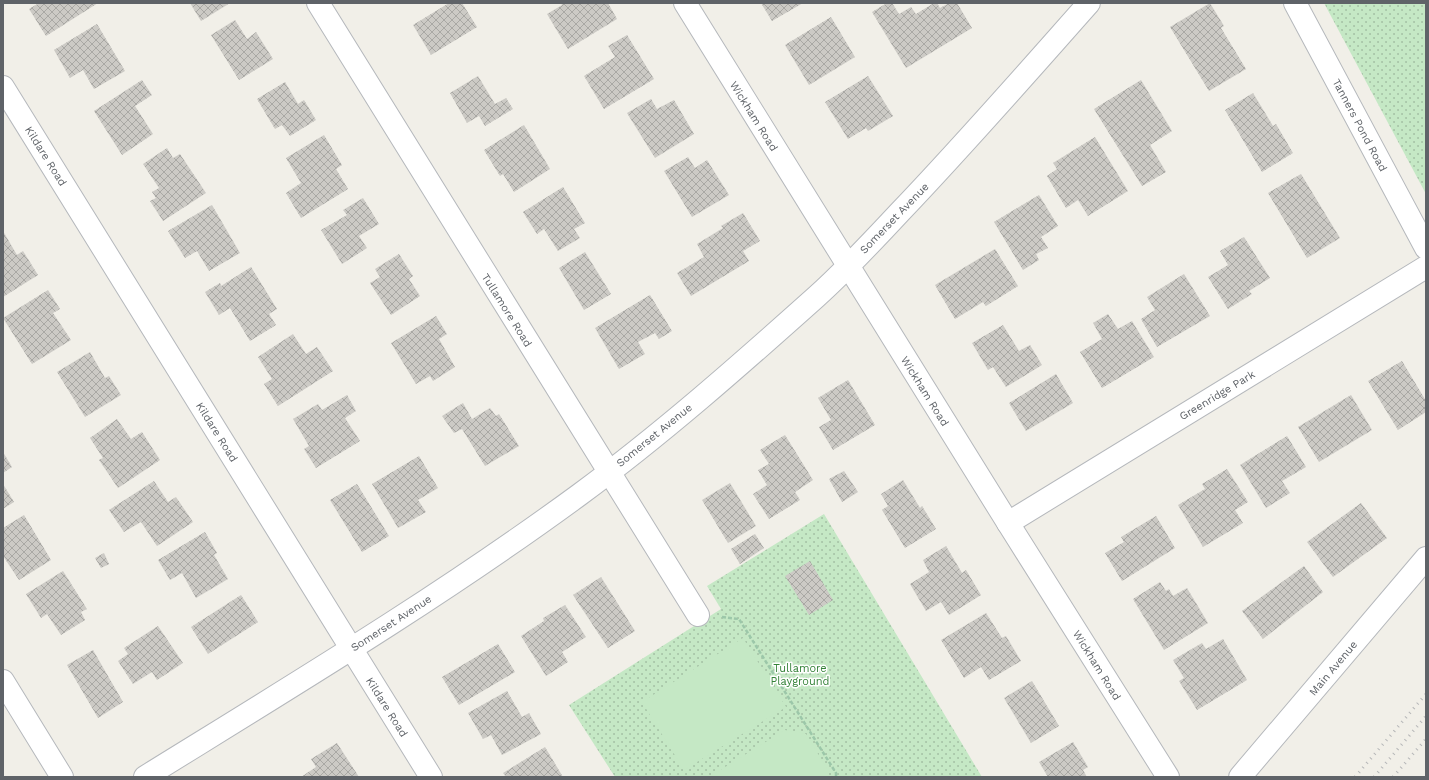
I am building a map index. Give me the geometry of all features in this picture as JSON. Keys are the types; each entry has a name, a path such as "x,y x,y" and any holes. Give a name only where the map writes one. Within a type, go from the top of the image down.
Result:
{"street":[{"name":"Tullamore Road","path":"318,3 608,473 698,615"},
{"name":"Wickham Road","path":"685,3 848,267 1168,777"},
{"name":"Somerset Avenue","path":"145,777 351,650 494,556 651,440 817,296 848,267 949,161 1089,3"},
{"name":"Tanners Pond Road","path":"1295,3 1426,248"},
{"name":"Kildare Road","path":"3,87 431,777"},
{"name":"Greenridge Park","path":"1008,523 1426,267"},
{"name":"Main Avenue","path":"1240,777 1426,558"},
{"path":"3,681 62,777"}],"path":[{"path":"698,615 739,619 836,773 836,777"}],"green space":[{"path":"1324,3 1426,3 1426,194"},
{"name":"Tullamore Playground","path":"824,514 982,777 615,777 569,705 721,609 707,586"},
{"path":"743,638 786,707 684,770 642,702"},
{"path":"785,730 806,734 829,772 828,777 709,777"}],"building":[{"path":"39,3 98,3 46,36 29,9"},
{"path":"190,3 230,3 201,21"},
{"path":"449,3 462,3 477,27 431,55 413,25"},
{"path":"561,3 608,3 617,19 568,49 547,14 562,5"},
{"path":"761,3 803,3 772,21"},
{"path":"887,3 892,3 899,14 911,7 916,14 934,3 937,3 940,8 949,3 957,3 972,28 906,68 872,12"},
{"path":"1210,3 1224,26 1221,28 1246,69 1209,91 1170,27"},
{"path":"831,17 855,57 809,85 785,45"},
{"path":"235,20 247,39 256,32 273,59 239,80 211,35"},
{"path":"97,24 125,71 94,89 83,70 70,78 54,50"},
{"path":"627,35 654,79 604,109 584,76 615,57 608,46"},
{"path":"478,76 495,104 506,98 513,109 485,126 479,116 467,123 450,93"},
{"path":"868,76 893,116 868,131 866,128 848,139 825,102"},
{"path":"142,80 152,95 135,106 153,134 122,155 94,111"},
{"path":"1141,80 1172,131 1150,145 1166,172 1142,186 1094,109"},
{"path":"285,82 298,104 304,100 316,120 290,136 282,125 275,129 257,99"},
{"path":"1253,93 1273,126 1276,124 1293,153 1262,172 1225,110"},
{"path":"651,99 657,109 674,100 694,134 655,158 627,113"},
{"path":"524,125 550,169 514,192 503,174 500,176 484,150"},
{"path":"324,135 342,165 336,169 348,189 301,218 286,193 301,183 286,158"},
{"path":"1095,137 1128,191 1088,216 1078,200 1066,208 1047,176 1057,169 1053,163"},
{"path":"167,148 173,158 180,154 206,193 163,221 150,201 156,198 152,192 159,188 143,164"},
{"path":"688,157 695,168 707,160 729,195 692,217 664,171"},
{"path":"1301,174 1340,238 1307,258 1268,193"},
{"path":"563,187 585,223 574,229 580,238 558,251 544,229 537,234 523,212"},
{"path":"1039,195 1058,226 1041,237 1048,248 1036,254 1039,260 1023,270 994,222"},
{"path":"363,198 379,224 359,236 367,248 342,264 321,230 347,215 343,210"},
{"path":"212,205 240,253 209,271 197,251 185,258 168,231"},
{"path":"743,213 760,241 743,251 749,261 691,296 677,273 704,257 697,244 723,228 721,226"},
{"path":"3,231 17,255 23,251 38,275 3,297"},
{"path":"1244,237 1270,278 1249,291 1252,294 1228,309 1208,277 1228,265 1220,251"},
{"path":"995,249 1018,286 986,306 983,302 955,319 935,285"},
{"path":"585,252 611,294 584,310 559,268"},
{"path":"399,254 413,276 409,279 420,296 391,315 370,283 380,277 375,269"},
{"path":"251,267 277,309 269,314 276,325 250,341 230,308 219,315 205,292 220,283 221,286"},
{"path":"1184,274 1210,316 1157,347 1141,319 1155,310 1147,297"},
{"path":"48,290 60,309 53,313 71,340 32,364 3,318"},
{"path":"650,295 672,331 659,339 655,333 638,342 645,354 619,369 595,328"},
{"path":"1108,314 1118,329 1132,321 1154,357 1102,388 1080,352 1102,339 1093,323"},
{"path":"436,316 447,334 439,339 455,367 433,381 430,376 416,384 391,343"},
{"path":"1003,325 1019,351 1030,345 1042,365 1006,387 993,367 988,370 972,343"},
{"path":"293,334 306,354 317,347 333,371 278,406 264,384 272,379 258,357"},
{"path":"90,352 105,378 109,376 121,395 85,417 57,372"},
{"path":"1402,361 1426,401 1426,412 1398,430 1368,381"},
{"path":"1056,374 1073,403 1026,431 1009,403"},
{"path":"848,380 875,425 833,450 819,427 831,420 818,398"},
{"path":"347,395 356,411 345,418 360,441 316,468 304,449 309,446 293,419 318,404 322,410"},
{"path":"1351,395 1372,430 1319,462 1298,427"},
{"path":"463,403 472,419 490,408 496,416 499,414 519,446 485,466 462,429 454,433 442,416"},
{"path":"117,419 131,439 142,432 160,460 118,488 99,460 103,458 90,438"},
{"path":"785,435 813,480 795,492 800,500 769,519 753,494 767,485 758,470 769,464 760,450"},
{"path":"1287,436 1306,467 1282,481 1290,493 1266,508 1240,465"},
{"path":"3,452 12,467 3,473"},
{"path":"419,456 438,488 418,500 426,512 398,528 372,484"},
{"path":"1227,469 1248,502 1235,510 1243,523 1203,547 1178,505 1205,489 1202,484"},
{"path":"844,471 858,492 842,502 829,479"},
{"path":"903,480 920,508 922,506 936,529 905,548 882,510 888,506 881,494"},
{"path":"154,481 168,502 176,497 193,522 157,546 141,522 124,532 109,510"},
{"path":"730,483 756,526 728,543 702,500"},
{"path":"3,484 14,502 3,509"},
{"path":"357,484 389,536 362,552 330,500"},
{"path":"1361,503 1387,538 1333,577 1307,542"},
{"path":"24,515 51,560 19,580 3,556 3,528"},
{"path":"1156,516 1175,548 1122,581 1105,553 1124,542 1121,537"},
{"path":"205,532 217,553 214,555 228,579 196,598 182,573 170,580 158,560"},
{"path":"755,534 764,548 740,564 731,549"},
{"path":"946,546 962,573 966,570 981,595 949,615 941,602 926,611 910,584 929,572 923,560"},
{"path":"104,553 109,564 101,568 95,558"},
{"path":"810,561 833,600 809,615 785,576"},
{"path":"1304,566 1323,592 1263,639 1242,611"},
{"path":"63,571 87,609 81,612 85,620 61,635 47,614 41,618 26,594"},
{"path":"601,577 635,631 608,648 573,595"},
{"path":"1160,582 1166,591 1169,589 1173,596 1187,588 1208,623 1164,650 1133,599"},
{"path":"241,595 258,622 208,654 191,627"},
{"path":"565,605 586,637 562,652 568,662 546,676 521,636 544,621 543,618"},
{"path":"986,613 1002,638 1006,636 1021,661 989,680 981,667 964,678 941,640"},
{"path":"158,626 183,663 157,680 152,672 133,684 118,661 128,654 124,648"},
{"path":"1223,639 1247,680 1197,710 1179,681 1184,678 1173,660 1202,643 1206,649"},
{"path":"498,644 515,672 459,705 442,677"},
{"path":"93,650 123,702 98,718 67,665"},
{"path":"1032,681 1059,726 1031,743 1004,698"},
{"path":"507,691 522,717 529,713 541,734 502,755 491,735 483,739 468,713"},
{"path":"1073,742 1088,767 1083,770 1087,777 1048,777 1039,762"},
{"path":"337,743 359,777 301,777 316,767 311,759"},
{"path":"545,747 563,777 506,777 503,773"}],"railway":[{"path":"1355,777 1426,694"},
{"path":"1374,777 1426,716"},
{"path":"1393,777 1426,739"}]}
